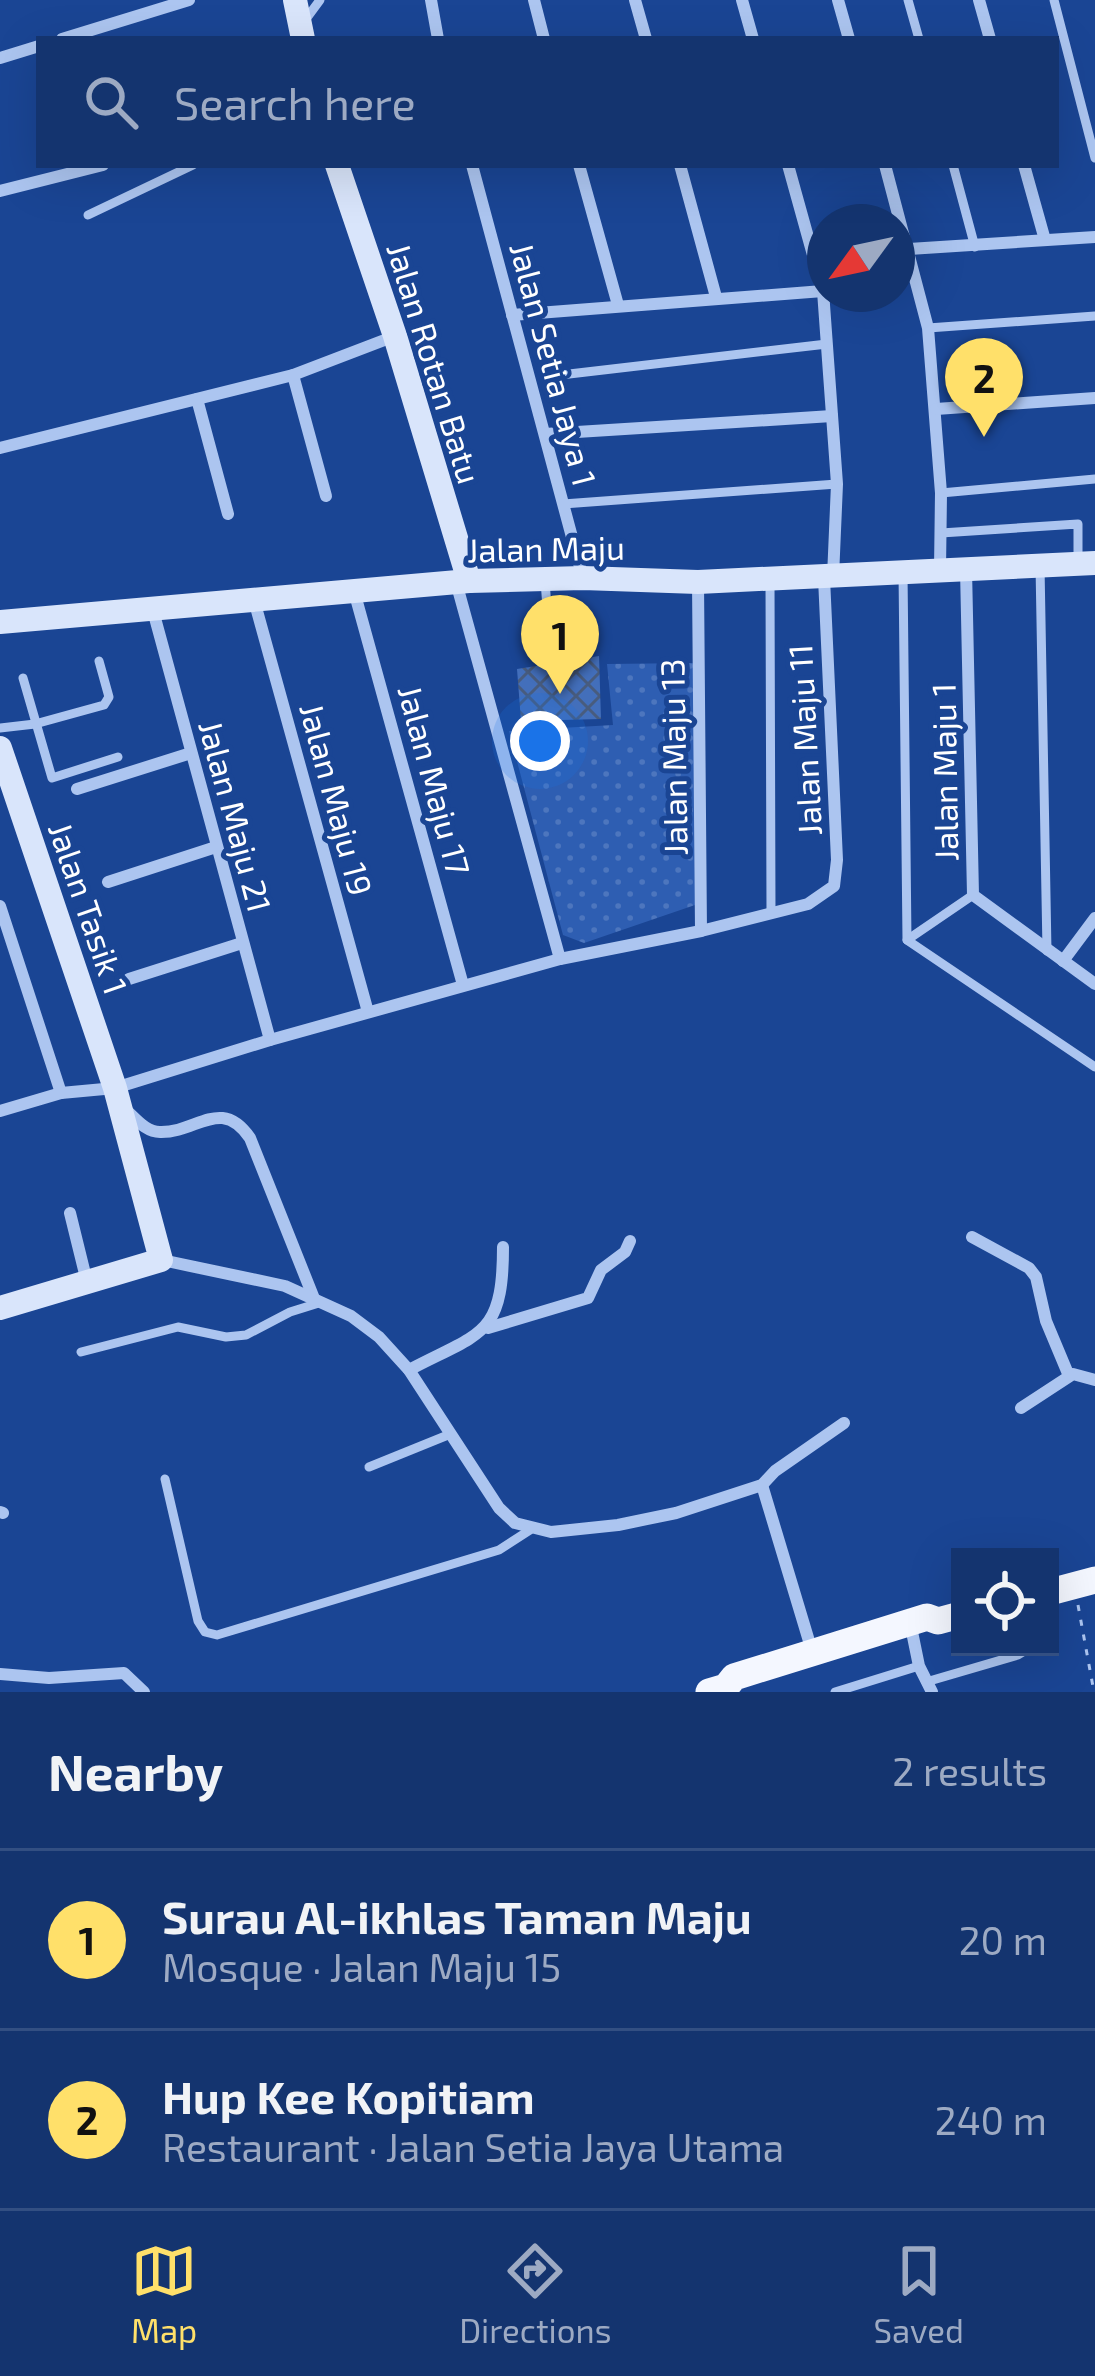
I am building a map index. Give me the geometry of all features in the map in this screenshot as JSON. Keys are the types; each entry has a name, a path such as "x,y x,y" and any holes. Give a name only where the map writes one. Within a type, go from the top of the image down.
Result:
{"main road":[{"path":"734,1685 812,1652 930,1624"},
{"path":"734,1685 930,1624"}],"street":[{"path":"72,36 189,0"},
{"path":"295,0 301,33"},
{"path":"431,0 437,36"},
{"path":"534,0 543,36"},
{"path":"635,0 645,36"},
{"path":"742,0 752,36"},
{"path":"838,0 848,36"},
{"path":"980,0 989,36"},
{"path":"0,58 36,47"},
{"path":"0,191 91,168"},
{"name":"Jalan Rotan Batu","path":"338,168 395,336 462,582"},
{"name":"Jalan Setia Jaya 1","path":"473,168 583,578"},
{"path":"581,168 618,304"},
{"path":"681,168 716,297"},
{"name":"Jalan Maju 11","path":"789,168 807,233"},
{"name":"Jalan Maju 1","path":"886,168 896,204"},
{"path":"1025,168 1045,240"},
{"path":"915,249 1095,237"},
{"name":"Jalan Maju 1","path":"915,274 928,328 936,409 940,533 953,570 974,895 1095,984"},
{"path":"512,315 807,292"},
{"name":"Jalan Maju 11","path":"771,913 825,895 834,886 837,860 828,578 838,484 825,312"},
{"path":"0,448 293,375 395,336"},
{"path":"293,375 326,496"},
{"path":"936,409 1095,398"},
{"path":"197,400 228,514"},
{"path":"545,434 832,416"},
{"name":"Jalan Maju","path":"0,622 462,582 583,578 698,582 1087,564"},
{"path":"462,582 560,959"},
{"name":"Jalan Maju 13","path":"698,582 701,932"},
{"name":"Jalan Maju 17","path":"354,590 463,985"},
{"name":"Jalan Maju 19","path":"254,601 368,1012"},
{"name":"Jalan Maju 21","path":"152,606 270,1040"},
{"name":"Jalan Tasik 1","path":"0,748 117,1096 161,1260"},
{"path":"76,789 190,753"},
{"path":"108,882 216,848"},
{"path":"0,906 61,1093"},
{"path":"0,1112 61,1093 117,1096 270,1040 463,985 771,913"},
{"path":"1063,961 1095,918"},
{"path":"129,979 242,943"},
{"path":"117,1096 142,1126 158,1133 222,1117 240,1124 319,1299"},
{"path":"70,1214 87,1283"},
{"path":"972,1237 1029,1268 1036,1277 1046,1321 1070,1376"},
{"path":"409,1370 488,1328 588,1298 601,1270 626,1252 630,1241"},
{"path":"488,1328 500,1305 503,1247"},
{"path":"0,1308 161,1260 319,1299 379,1337 409,1370 499,1508 530,1529 551,1532 646,1520 762,1485 844,1423"},
{"path":"1021,1408 1070,1376 1095,1379"},
{"path":"762,1485 812,1652"},
{"path":"929,1687 920,1666 930,1624"},
{"path":"0,1674 49,1678 124,1672 144,1692"}],"lane":[{"path":"301,33 320,0"},
{"path":"908,0 918,36"},
{"path":"1054,0 1095,158"},
{"path":"88,215 187,168"},
{"path":"954,168 975,247"},
{"path":"928,328 1095,316"},
{"path":"552,376 827,344"},
{"path":"941,493 1095,479"},
{"path":"563,505 838,484"},
{"path":"940,533 1095,523"},
{"path":"1078,524 1087,564"},
{"path":"1040,565 1047,951"},
{"path":"903,572 907,940"},
{"path":"770,578 771,913"},
{"path":"545,580 550,650"},
{"path":"0,728 35,724 108,702 99,661"},
{"path":"23,678 52,778 118,757"},
{"path":"907,940 974,895"},
{"path":"907,940 1095,1067"},
{"path":"81,1352 178,1327 226,1337 246,1335 319,1299"},
{"path":"369,1467 448,1435"},
{"path":"165,1479 198,1621 205,1632 217,1635 499,1550 530,1529"},
{"path":"929,1687 1015,1656"},
{"path":"836,1692 920,1666"}],"path":[{"path":"1073,1586 1094,1692"}],"shaded area":[{"path":"694,663 695,905 584,943 563,935 509,731 613,725 607,664"}],"building":[{"path":"599,656 601,719 521,721 517,669"}],"place":[{"name":"Hup Kee Kopitiam","path":"984,437"},
{"name":"Surau Al-ikhlas Taman Maju","path":"560,694"}]}
